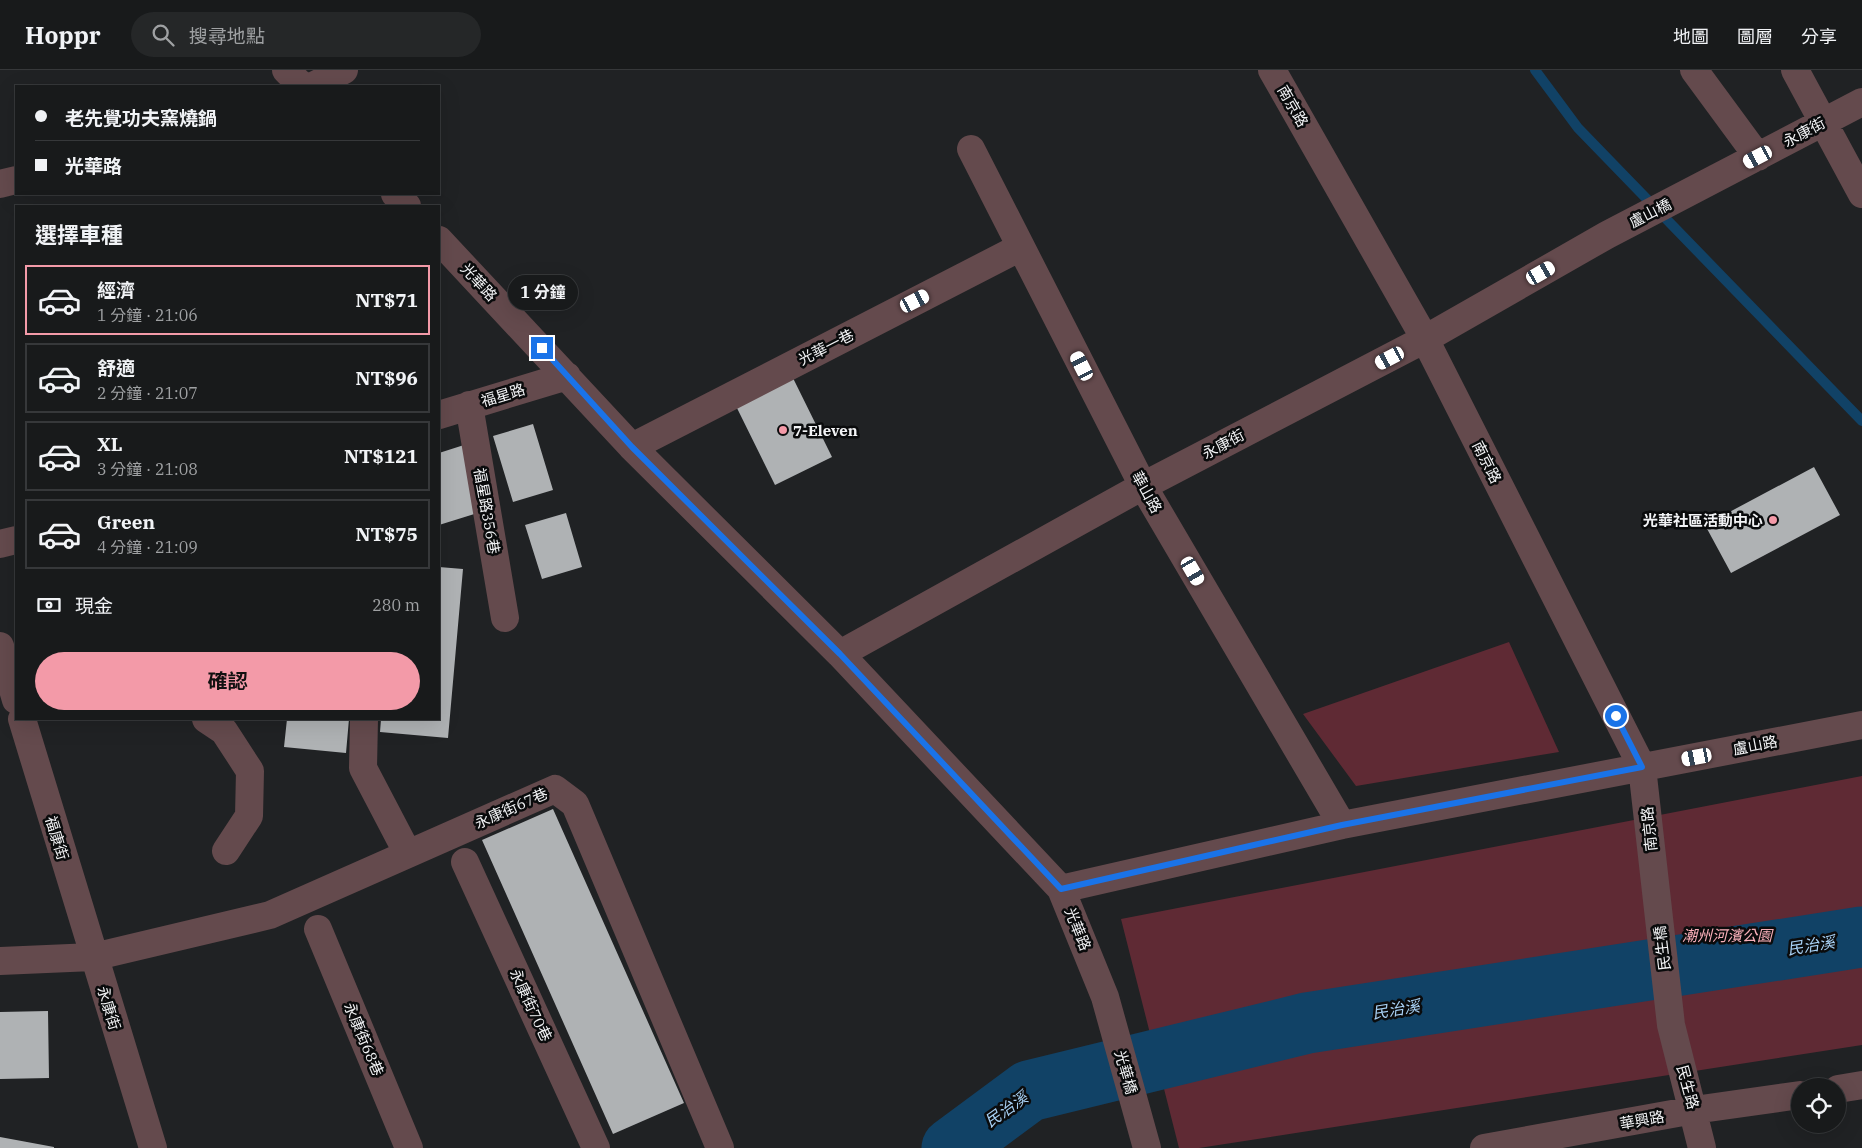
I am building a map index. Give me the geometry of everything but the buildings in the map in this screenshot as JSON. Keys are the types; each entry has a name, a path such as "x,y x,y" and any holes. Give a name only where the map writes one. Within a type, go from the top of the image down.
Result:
{"street":[{"path":"286,70 301,85"},
{"path":"316,85 344,70"},
{"name":"南京路","path":"1272,70 1425,339 1642,767 1653,871"},
{"path":"1694,70 1758,157"},
{"path":"1795,70 1862,194"},
{"name":"永康街","path":"1692,191 1862,102"},
{"name":"華山路","path":"971,149 1143,486 1342,825"},
{"path":"0,184 15,180"},
{"name":"盧山橋","path":"1607,235 1692,191"},
{"path":"397,195 406,205"},
{"name":"永康街","path":"840,654 1143,486 1425,339 1607,235"},
{"name":"光華路","path":"440,241 632,447 840,654 1061,889 1105,997"},
{"name":"光華一巷","path":"632,447 1021,247"},
{"name":"福星路","path":"440,415 567,376"},
{"name":"福星路356巷","path":"469,405 505,618"},
{"path":"0,544 15,540"},
{"name":"福康街","path":"0,646 15,695"},
{"name":"福康街","path":"22,720 93,957"},
{"path":"208,720 224,731 250,771 249,816 226,851"},
{"path":"364,720 363,768 408,854"},
{"name":"盧山路","path":"1061,889 1342,825 1862,725"},
{"name":"永康街67巷","path":"93,957 270,915 555,789 575,804 720,1148"},
{"name":"永康街70巷","path":"465,862 596,1148"},
{"name":"民生橋","path":"1653,871 1672,1026"},
{"name":"永康街68巷","path":"318,929 409,1148"},
{"path":"0,961 93,957"},
{"name":"永康街","path":"93,957 153,1148"},
{"name":"光華橋","path":"1105,997 1147,1148"},
{"name":"民生路","path":"1672,1026 1702,1148"},
{"path":"1846,1088 1862,1086"},
{"name":"華興路","path":"1484,1148 1694,1110 1791,1096"}],"green space":[{"path":"1509,642 1559,752 1356,786 1303,714"},
{"name":"潮州河濱公園","path":"1862,776 1862,1045 1199,1148 1179,1148 1121,919"}],"waterway":[{"path":"1535,70 1578,128 1862,421"},
{"name":"民治溪","path":"952,1148 1029,1091 1307,1023 1862,937"}],"place":[{"name":"7-Eleven","path":"783,430"},
{"name":"光華社區活動中心","path":"1773,520"}],"route":[{"path":"542,348 632,447 840,654 1061,889 1342,825 1642,767 1616,716"}]}
